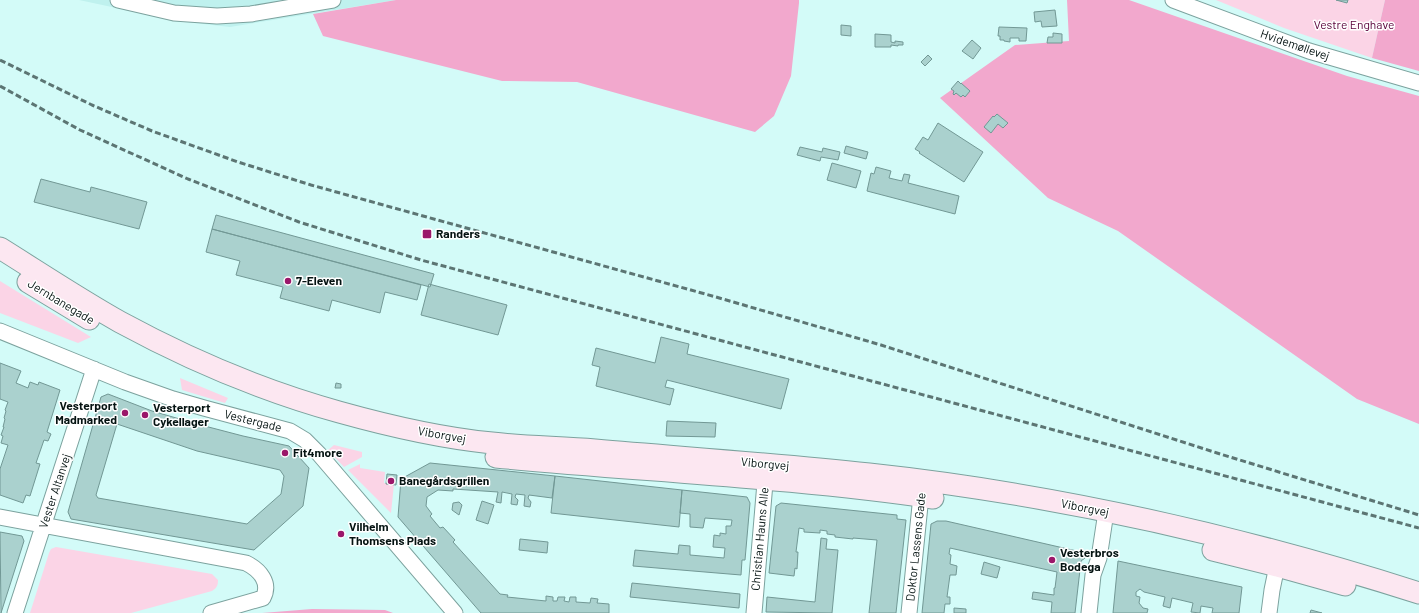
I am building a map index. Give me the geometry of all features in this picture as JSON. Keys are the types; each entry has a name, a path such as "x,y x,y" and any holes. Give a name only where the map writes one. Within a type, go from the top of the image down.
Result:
{"main road":[{"name":"Jernbanegade","path":"0,248 120,330"},
{"name":"Jernbanegade","path":"0,265 60,302 120,330"},
{"name":"Viborgvej","path":"120,330 166,361 272,405 335,425 403,442 491,457 766,472 872,474 922,489 1052,501 1104,519 1205,533 1419,607"},
{"name":"Viborgvej","path":"1278,559 1419,593"}],"street":[{"path":"118,0 174,13 217,16 251,14 333,0"},
{"name":"Hvidemøllevej","path":"1173,0 1309,51 1419,83"},
{"name":"Vestergade","path":"0,331 125,382 186,403 298,434 311,445 352,491 455,613"},
{"name":"Vester Altanvej","path":"15,613 94,369"},
{"name":"Christian Hauns Alle","path":"754,613 766,472"},
{"name":"Doktor Lassens Gade","path":"909,613 922,489"},
{"path":"0,517 45,524 246,563 254,567 260,573 266,586 266,592 263,598 211,613"},
{"path":"1089,613 1093,575 1099,558 1104,519"},
{"path":"1269,613 1278,559"}],"shaded area":[{"path":"79,0 396,0 230,27 177,21"},
{"path":"396,0 799,0 799,3 791,76 774,116 755,132 577,82 502,81 323,36 313,14"},
{"path":"1067,0 1129,0 1347,76 1419,96 1419,424 1357,399 1118,231 1048,198 940,98 1015,45 1069,41"},
{"path":"1385,0 1419,0 1419,71 1372,58"},
{"path":"312,609 385,610 393,613 262,613"}],"green space":[{"name":"Vestre Enghave","path":"1216,0 1385,0 1372,58 1284,28"},
{"path":"0,281 91,337 78,343 0,313"},
{"path":"180,378 228,398 225,403 182,390"},
{"path":"334,445 362,452 362,457 344,467 328,450"},
{"path":"360,464 360,468 385,472 384,483 394,484 391,513 348,470"},
{"path":"56,547 212,574 218,580 218,583 216,588 212,591 131,613 30,613 49,553 51,549"}],"building":[{"path":"1336,0 1348,0 1347,3"},
{"path":"1055,10 1057,26 1042,27 1041,21 1035,22 1034,12"},
{"path":"841,25 851,26 851,36 841,35"},
{"path":"999,27 1027,28 1026,41 1019,41 1019,38 1010,38 1010,42 1000,40 1000,36 998,36"},
{"path":"1053,33 1062,34 1062,43 1047,43 1048,37 1053,37"},
{"path":"875,34 891,35 891,42 903,42 903,45 875,47"},
{"path":"972,40 981,48 973,59 962,51"},
{"path":"928,55 932,59 925,66 921,62"},
{"path":"958,81 970,91 965,97 963,95 961,97 956,93 954,95 953,94 954,91 951,89"},
{"path":"997,114 1008,123 1003,128 998,124 991,133 984,127 993,116 994,117"},
{"path":"938,123 983,152 964,182 915,149 923,137 928,140"},
{"path":"846,146 868,152 866,159 844,153"},
{"path":"800,147 822,152 823,148 840,152 838,160 821,157 820,161 797,155"},
{"path":"832,163 861,171 856,188 827,180"},
{"path":"876,167 891,171 889,178 902,181 904,174 910,175 908,183 959,196 955,214 867,191 871,173 874,174"},
{"path":"41,179 90,192 91,187 147,202 139,229 34,202"},
{"path":"216,215 434,274 430,287 212,229"},
{"path":"212,229 421,285 417,300 385,292 380,313 332,300 329,311 280,298 283,287 236,275 240,261 206,252"},
{"path":"429,284 507,305 498,335 421,315"},
{"path":"661,337 689,344 687,354 789,379 781,409 667,380 665,387 674,389 670,405 596,386 600,367 592,365 596,348 655,363"},
{"path":"0,363 21,371 16,383 28,388 30,382 38,385 39,382 60,390 47,432 51,434 48,441 44,440 36,463 40,464 30,496 26,495 23,503 0,495 0,469 8,445 1,443 3,436 1,435 4,427 5,410 8,402 0,399"},
{"path":"336,383 341,384 341,388 335,388"},
{"path":"108,394 152,411 197,424 289,446 309,468 303,506 254,550 71,519 68,512 101,397","holes":["117,424 197,451 280,470 284,476 281,494 247,524 98,498 96,495"]},
{"path":"667,421 716,423 715,437 666,436"},
{"path":"430,463 555,476 552,498 529,495 528,498 531,502 530,507 524,506 525,495 516,494 515,497 518,500 517,505 511,504 512,494 502,492 501,503 496,502 498,492 453,489 453,491 438,490 427,497 426,506 432,514 430,516 440,528 443,527 455,540 453,542 500,594 508,595 507,597 546,601 546,596 553,597 553,601 557,601 558,597 565,597 564,601 569,602 570,597 576,597 576,602 590,603 591,598 598,599 597,603 609,604 609,613 481,613 398,517 401,479"},
{"path":"387,474 397,475 396,485 386,484"},
{"path":"555,476 682,490 679,527 551,513"},
{"path":"682,490 747,497 750,503 745,560 742,560 741,575 633,566 635,550 678,554 679,545 690,546 690,555 724,558 725,548 713,547 714,535 720,536 720,533 726,534 726,526 731,526 732,520 705,518 703,528 690,527 690,514 680,513"},
{"path":"482,501 494,505 488,524 476,520"},
{"path":"459,502 462,505 459,515 452,510 453,503"},
{"path":"781,503 897,515 897,519 906,520 896,613 869,613 877,540 835,537 835,535 827,534 827,531 820,530 820,533 804,532 804,529 799,528 796,552 798,552 797,569 795,568 794,576 769,573 776,506"},
{"path":"937,521 946,521 1081,552 1085,558 1081,561 1075,613 1051,613 1052,602 1032,599 1033,592 1054,595 1057,572 950,548 950,564 957,566 956,575 950,575 947,597 950,597 950,604 945,604 944,613 922,613 931,524"},
{"path":"0,532 22,536 24,541 1,613"},
{"path":"821,538 827,539 826,549 838,550 832,613 766,612 767,597 815,602"},
{"path":"520,539 548,542 547,553 519,550"},
{"path":"1118,561 1242,587 1239,613 1212,613 1213,608 1201,606 1200,613 1191,612 1193,603 1172,598 1170,608 1163,606 1165,597 1144,592 1140,589 1136,592 1136,596 1140,597 1139,603 1143,608 1148,609 1147,613 1113,613"},
{"path":"984,562 1000,567 997,578 981,574"},
{"path":"632,583 740,594 739,608 630,597"},
{"path":"954,608 966,609 966,613 954,613"},
{"path":"1311,610 1322,613 1310,613"}],"railway":[{"path":"0,60 92,105 152,131 238,162 311,185 716,297 881,345 1217,453 1419,515"},
{"path":"0,86 80,130 188,179 299,222 421,260 1419,528"}],"place":[{"name":"Randers","path":"427,234"},
{"name":"7-Eleven","path":"288,281"},
{"name":"Vesterport Madmarked","path":"125,413"},
{"name":"Vesterport Cykellager","path":"145,415"},
{"name":"Fit4more","path":"285,453"},
{"name":"Banegårdsgrillen","path":"391,481"},
{"name":"Vilhelm Thomsens Plads","path":"341,534"},
{"name":"Vesterbros Bodega","path":"1052,560"}]}
